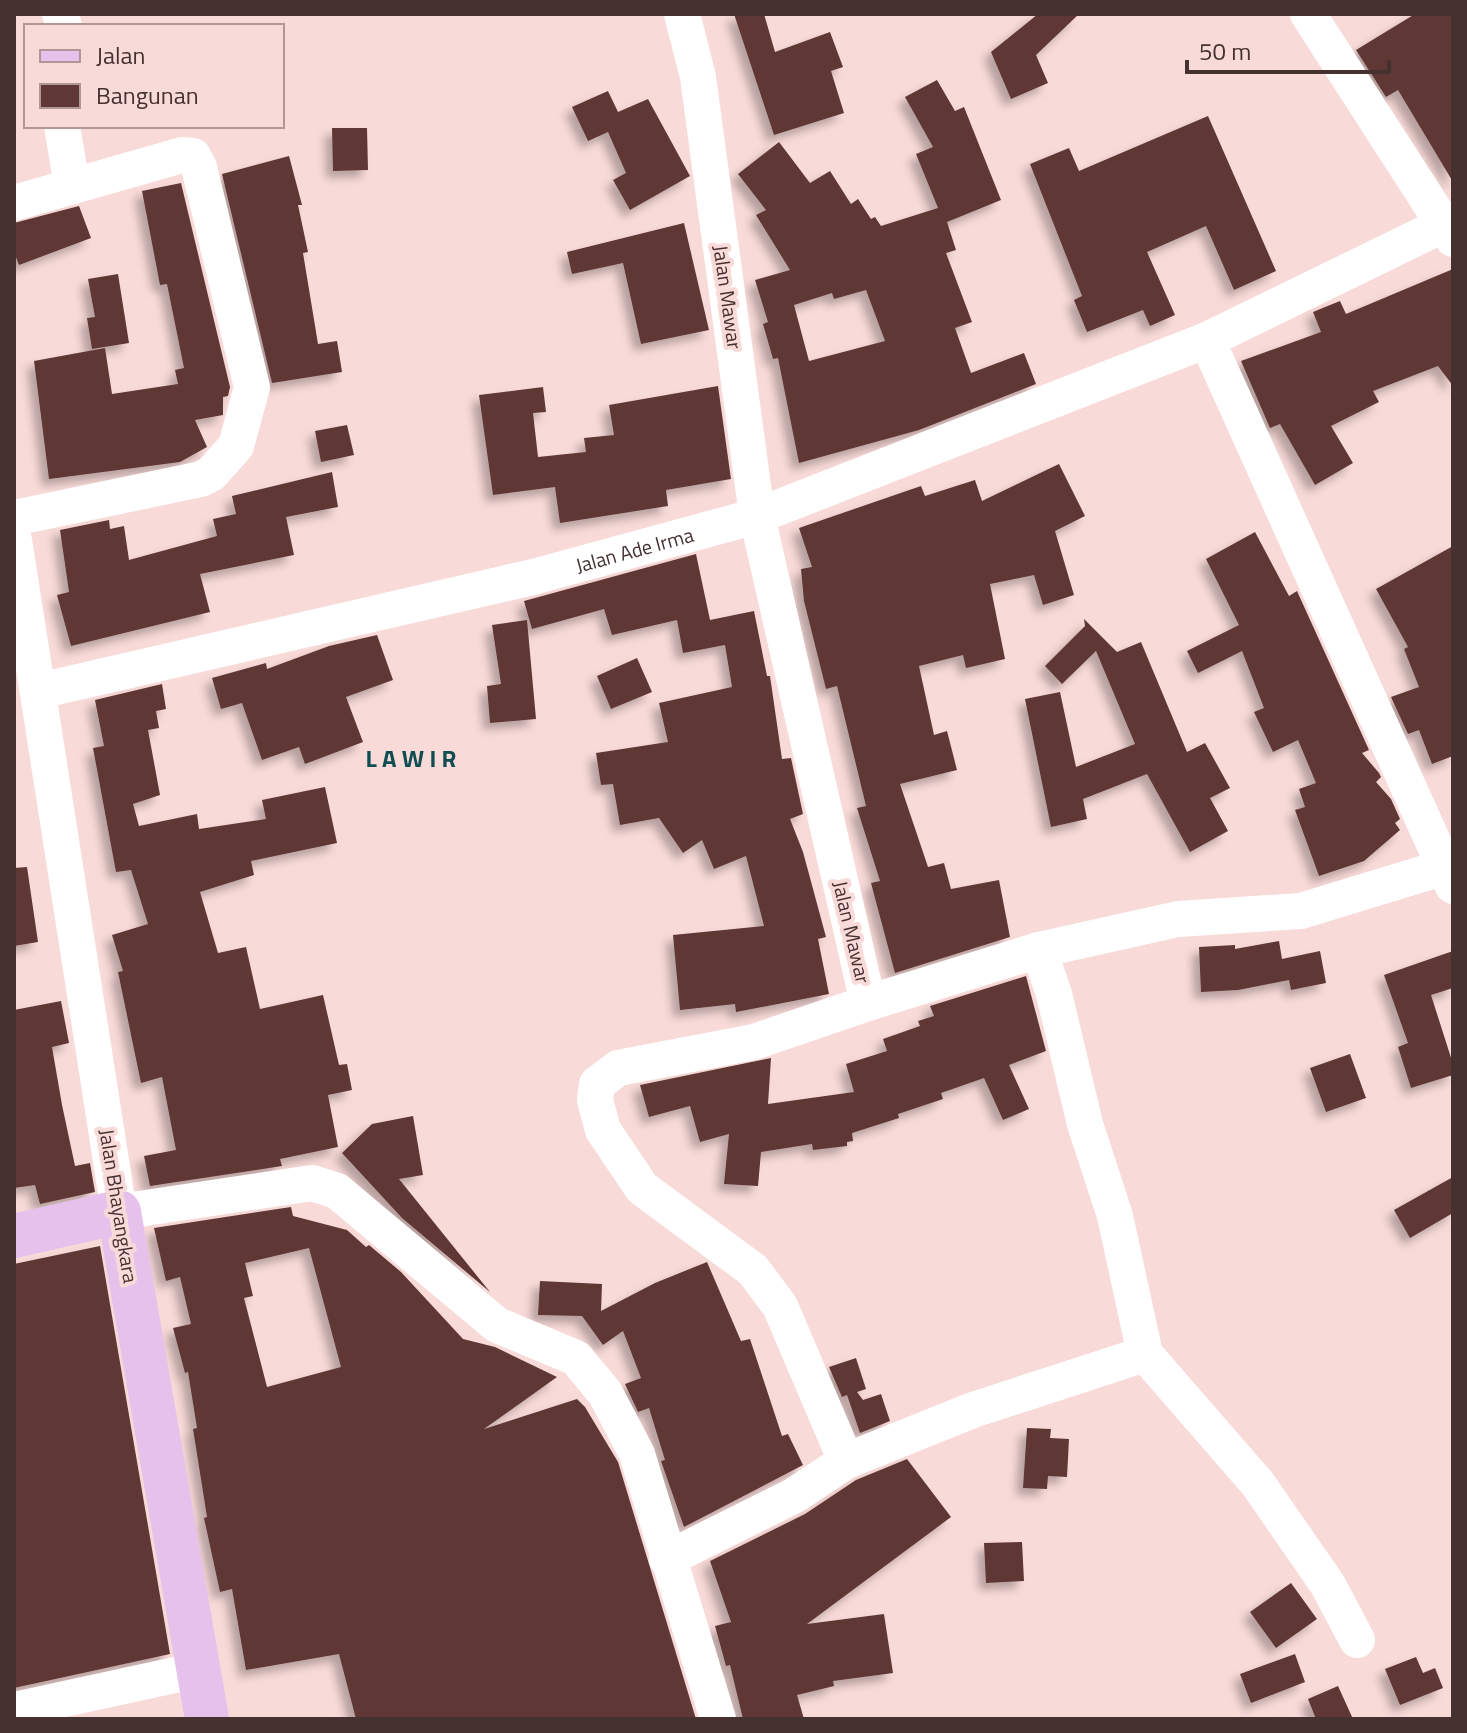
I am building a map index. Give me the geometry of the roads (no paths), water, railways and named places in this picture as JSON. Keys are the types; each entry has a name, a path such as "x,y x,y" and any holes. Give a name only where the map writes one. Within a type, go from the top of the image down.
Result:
{"main road":[{"path":"14,1236 119,1212"},
{"name":"Jalan Bhayangkara","path":"119,1212 207,1719"}],"street":[{"name":"Jalan Mawar","path":"682,14 698,77 757,516 868,1003 754,1042 618,1068 597,1084 595,1093 603,1130 642,1188 753,1270 780,1306 846,1461"},
{"path":"1308,14 1450,228"},
{"path":"62,128 72,186"},
{"path":"14,203 182,155 193,156 203,182 252,395 236,446 207,477 14,518"},
{"name":"Jalan Ade Irma","path":"39,691 533,577 757,516 1207,340 1450,228"},
{"path":"868,1003 1039,950 1178,919 1301,911 1449,877 1207,340"},
{"name":"Jalan Bhayangkara","path":"14,540 39,691 30,741 119,1212"},
{"path":"1039,950 1054,994 1085,1124 1115,1216 1145,1354 1258,1484 1328,1585 1357,1640"},
{"path":"119,1212 312,1183 337,1191 497,1325 576,1358 605,1393 637,1454 718,1719"},
{"path":"667,1559 795,1495 846,1461 973,1410 1145,1354"},
{"path":"14,1710 198,1670"}],"district":[{"name":"L A W I R","path":"411,758"}]}
